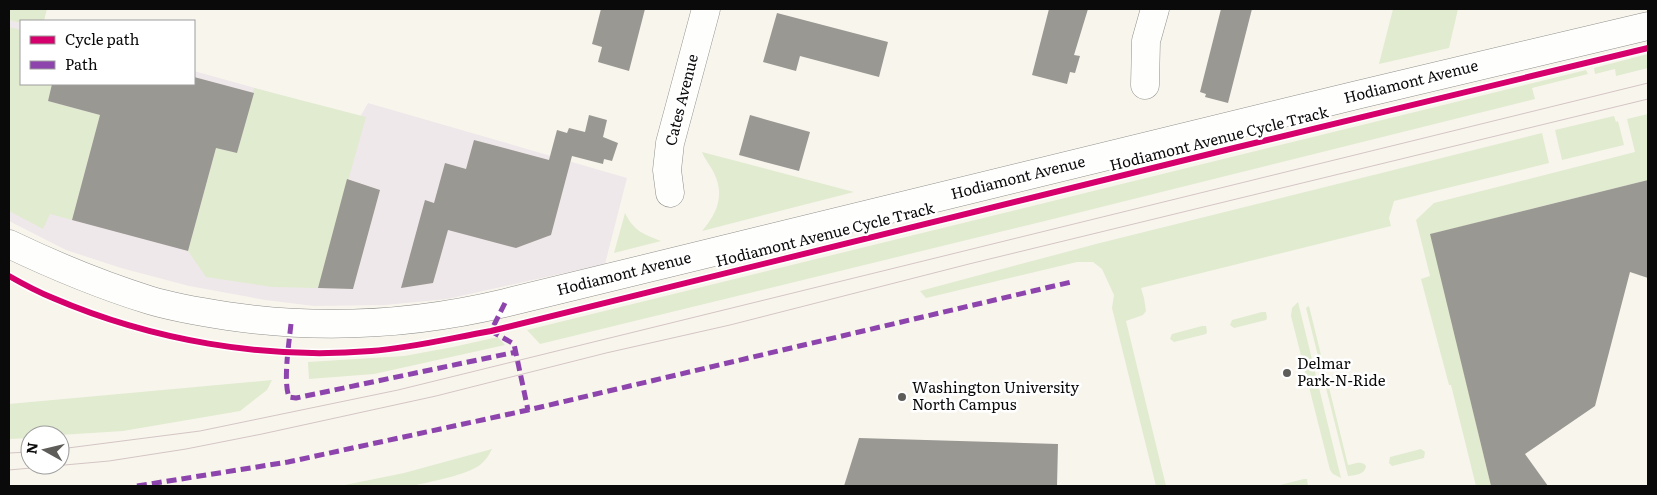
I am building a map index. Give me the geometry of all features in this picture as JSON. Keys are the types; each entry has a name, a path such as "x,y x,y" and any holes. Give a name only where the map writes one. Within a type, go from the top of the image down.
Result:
{"street":[{"name":"Cates Avenue","path":"670,193 667,170 670,143 706,9"},
{"path":"1146,85 1146,41 1155,9"},
{"name":"Hodiamont Avenue","path":"9,244 55,266 103,285 151,301 196,311 297,324 384,324 443,316 515,301 1328,102 1648,26"}],"shaded area":[{"path":"9,20 20,23 20,85 195,85 195,71 360,117 368,103 627,178 605,264 447,299 385,305 314,306 265,300 189,286 121,268 66,250 9,221"}],"green space":[{"path":"9,9 47,9 44,20 20,20 20,23 9,20"},
{"path":"1393,9 1458,9 1449,48 1379,64"},
{"path":"9,27 20,30 20,85 52,85 48,101 100,115 72,220 50,214 43,229 9,211"},
{"path":"1648,54 1648,68 1616,76 1615,69 1595,74 1594,68"},
{"path":"1586,70 1588,74 1532,88 1535,99 1049,220 540,344 527,330"},
{"path":"254,88 366,117 318,288 272,287 206,277 188,251 216,148 237,153"},
{"path":"1648,114 1648,180 1431,234 1491,486 1476,486 1451,385 1449,385 1421,279 1430,276 1416,220 1434,203 1635,152 1627,119"},
{"path":"1614,116 1616,122 1618,121 1624,145 1562,160 1555,130"},
{"path":"1542,133 1549,163 1394,201 1389,218 1391,226 1141,288 1146,311 1143,315 1126,321 1166,486 1156,486 1112,308 1114,295 1102,269 1093,262 1077,262 926,298 920,291 1096,244"},
{"path":"702,152 854,192 702,231 712,218 718,204 719,189 713,170"},
{"path":"625,213 636,228 661,241 614,253"},
{"path":"1298,302 1341,478 1330,470 1291,316 1292,308"},
{"path":"1309,306 1348,465 1360,463 1366,466 1364,471 1359,474 1348,476 1306,308"},
{"path":"1266,312 1266,320 1234,328 1230,325 1232,320"},
{"path":"1206,326 1206,334 1174,342 1170,339 1172,334"},
{"path":"498,337 505,345 374,374 309,379 308,362 404,356"},
{"path":"272,380 267,390 240,411 123,431 70,434 70,425 20,425 20,438 9,439 9,404"},
{"path":"492,449 484,461 474,469 438,480 412,486 340,486 404,473"},
{"path":"1421,449 1425,452 1424,458 1392,466 1389,463 1390,457"},
{"path":"1307,479 1308,486 1276,486"}],"building":[{"path":"601,9 645,9 629,71 598,62 602,47 592,44"},
{"path":"1049,9 1088,9 1074,55 1080,56 1075,73 1070,72 1067,84 1032,75"},
{"path":"1221,9 1252,9 1228,103 1205,97 1206,94 1200,92"},
{"path":"777,13 888,42 879,77 800,56 796,71 763,62"},
{"path":"195,77 254,93 237,153 216,148 188,251 72,220 100,115 48,101 52,85 195,85"},
{"path":"589,115 607,120 603,137 618,143 612,161 604,159 603,164 572,156 551,235 516,248 448,230 433,283 401,288 425,200 434,203 445,163 466,169 474,140 549,160 557,130 567,133 569,128 585,132"},
{"path":"750,115 810,132 799,171 739,155"},
{"path":"347,179 380,190 353,289 318,288"},
{"path":"1648,180 1648,278 1630,272 1595,406 1525,454 1548,486 1491,486 1430,234"},
{"name":"Washington University North Campus","path":"859,438 1058,444 1057,486 844,486"}],"tram line":[{"path":"70,448 200,431 398,390 1648,83"},
{"path":"9,470 109,461 186,449 436,396 1648,99"},
{"path":"9,453 20,452"}],"marked path":[{"path":"137,486 288,462 528,410 1071,282"},
{"path":"505,303 491,331 514,344 528,410"},
{"path":"291,324 286,382 289,397 296,398 516,352"}],"cycle path":[{"name":"Hodiamont Avenue Cycle Track","path":"9,276 42,293 90,313 168,336 209,344 249,349 331,353 401,348 491,331 1648,48"}],"place":[{"name":"Delmar Park-N-Ride","path":"1287,373"},
{"name":"Washington University North Campus","path":"902,397"}]}
